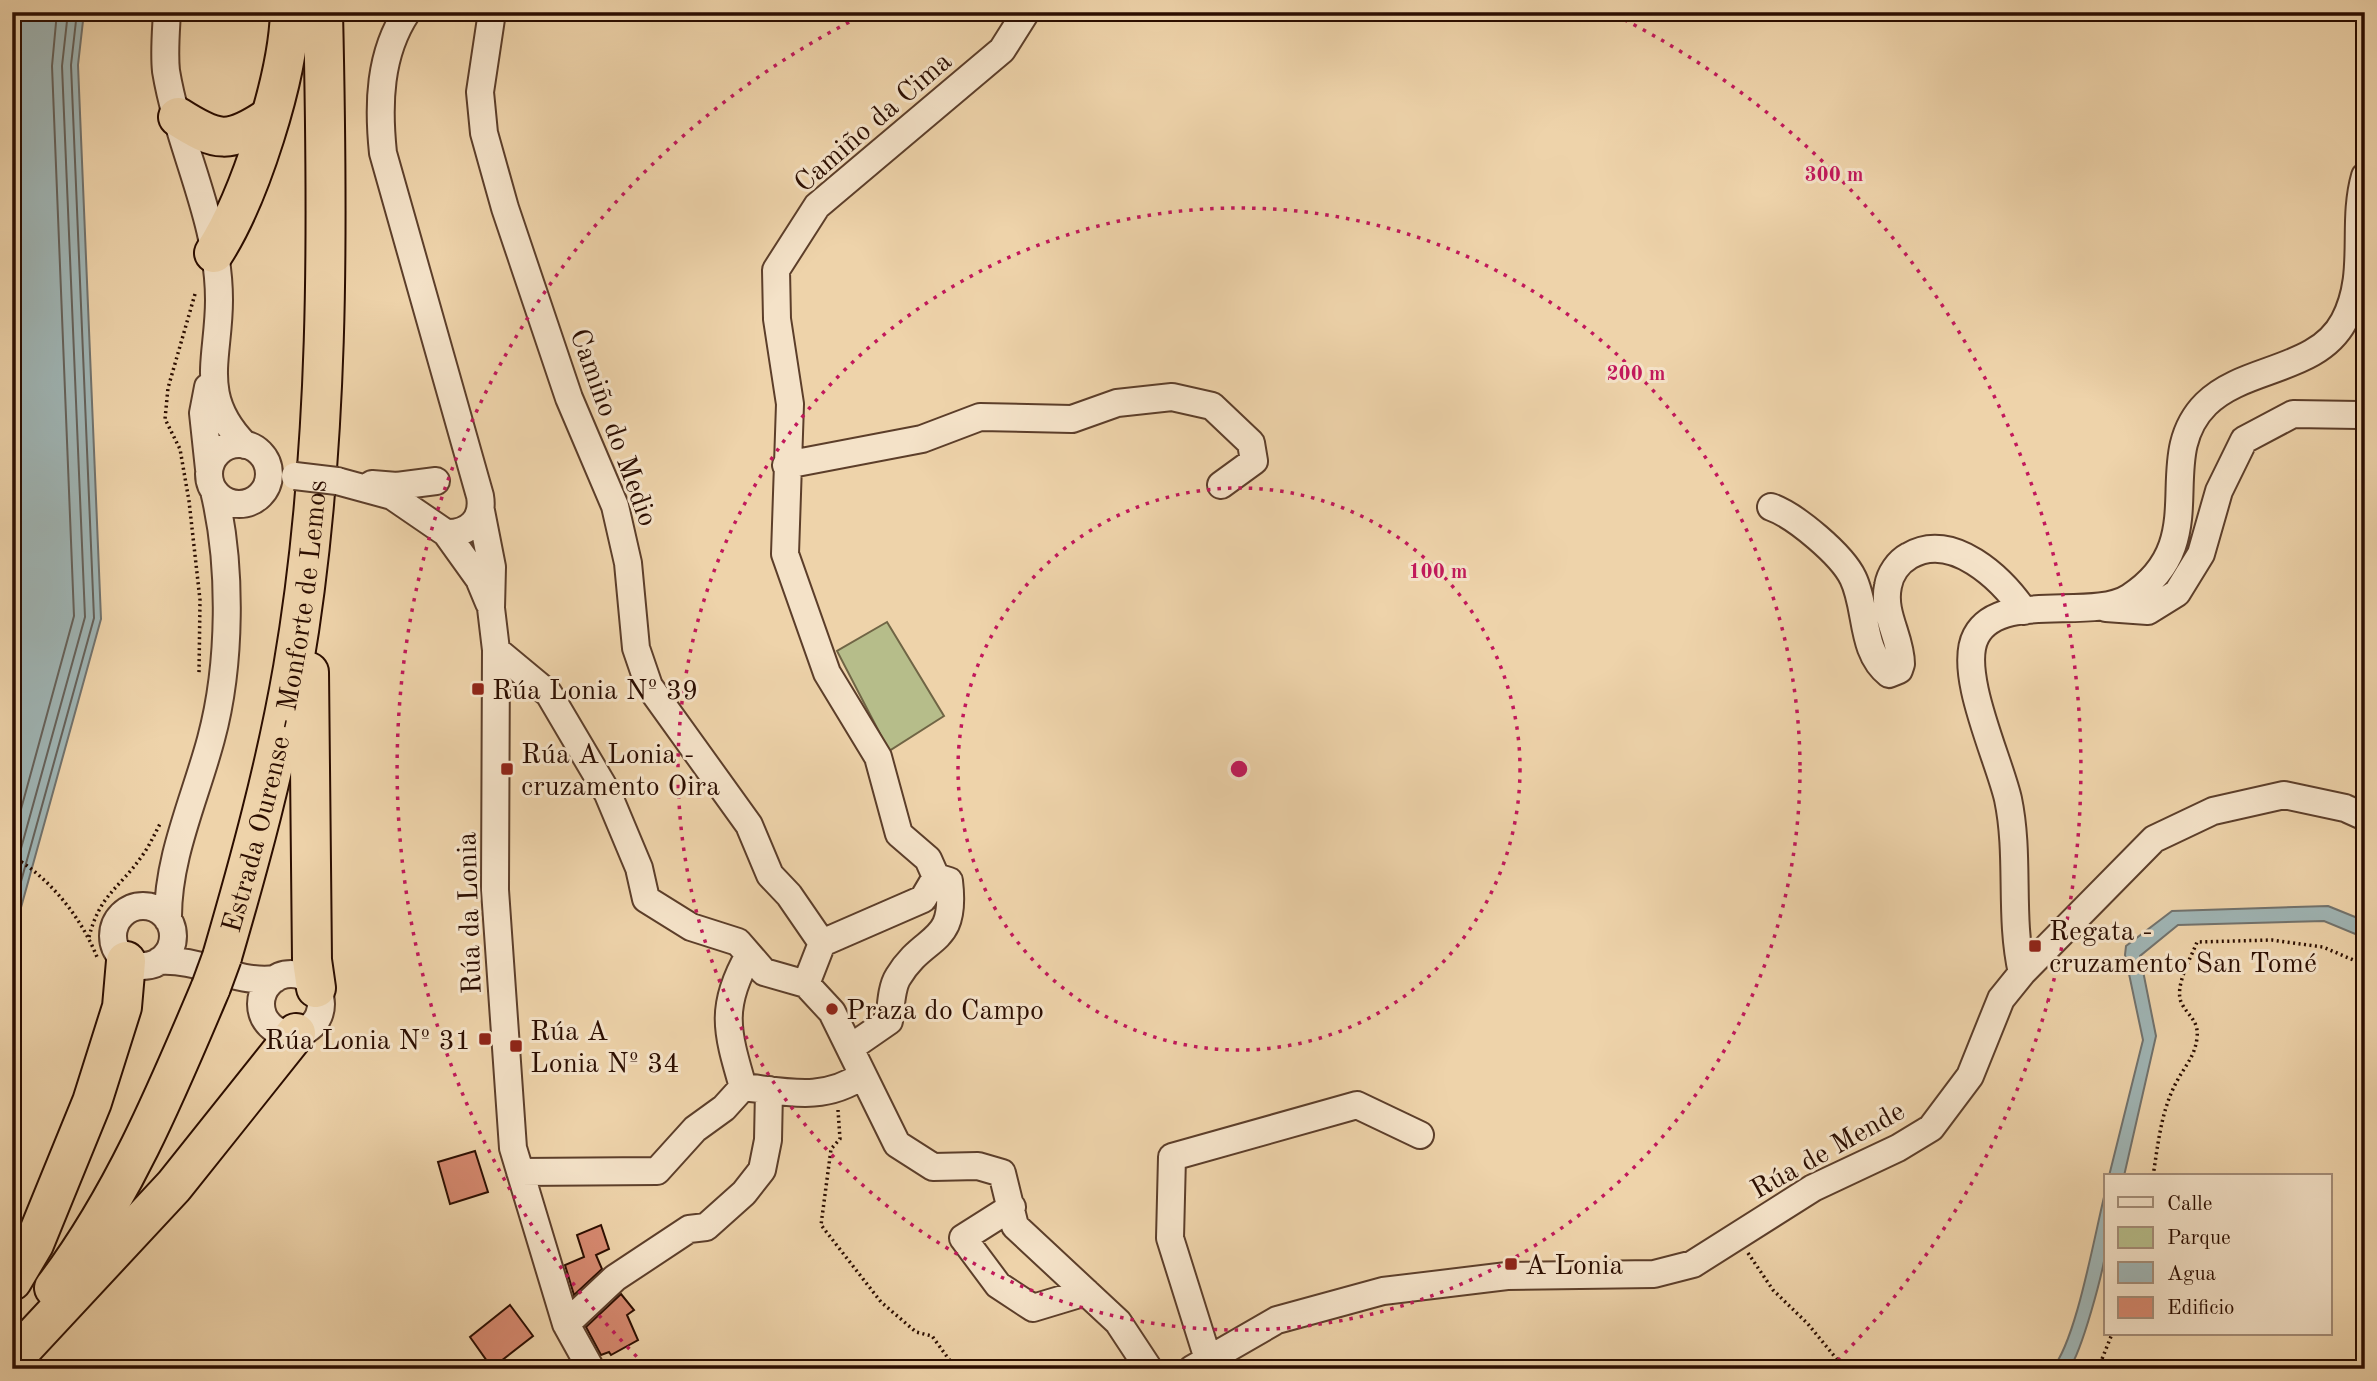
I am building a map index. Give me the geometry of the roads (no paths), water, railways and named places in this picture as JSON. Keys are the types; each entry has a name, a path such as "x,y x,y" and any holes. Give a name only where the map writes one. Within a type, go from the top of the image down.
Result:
{"highway":[{"path":"214,253 232,221 268,118 279,78 290,12"},
{"name":"Estrada Ourense - Monforte de Lemos","path":"12,1343 65,1274 108,1204 157,1114 219,972 272,774 293,667 309,546 321,405 326,136 323,12"},
{"path":"178,117 208,135 228,138 244,134 268,118"},
{"path":"309,546 312,960 316,988"},
{"path":"12,1282 34,1244 93,1102 122,1007 142,961"},
{"path":"12,1360 174,1186 296,1033"}],"street":[{"path":"167,12 166,70 205,204 219,299 213,365 203,413 211,480 223,537 226,579"},
{"name":"Rúa da Lonia","path":"407,12 389,48 379,115 383,153 479,500 492,567 491,608 496,649 495,890 513,1148 566,1324 591,1369"},
{"name":"Camiño do Medio","path":"492,12 480,92 484,133 505,208 569,398 615,506 628,563 636,648 649,686 749,825 770,875 789,895 822,943"},
{"name":"Camiño da Cima","path":"850,1048 889,1021 897,979 923,948 946,929 952,903 949,881 936,877 928,859 900,834 878,757 827,673 785,554 790,404 777,319 776,270 817,206 1002,50 1026,12"},
{"path":"2089,607 2129,598 2151,579 2172,551 2179,530 2181,460 2188,431 2205,405 2227,387 2290,364 2323,344 2343,323 2356,293 2361,261 2359,196 2365,176"},
{"path":"137,907 218,711 226,579 237,518 268,475 254,452 220,412 214,395 213,365"},
{"path":"786,465 922,439 980,417 1072,419 1117,403 1172,397 1212,406 1251,443 1254,461 1221,485"},
{"path":"2022,973 2015,943 2014,844 2008,800 1973,680 1971,651 1977,634 1993,620 2024,611 2089,607 2148,611 2177,593 2201,554 2219,491 2244,440 2293,414 2359,415"},
{"path":"211,480 218,453 235,445 254,452 295,476 397,486 441,479 463,478 479,500 472,526 464,531 437,527 423,504 425,495 441,479 455,450 456,420"},
{"path":"211,480 227,502 254,497 295,476"},
{"name":"Rúa da Lonia","path":"337,481 392,496 437,527 479,579 491,608"},
{"path":"1771,508 1781,511 1829,548 1853,577 1867,638 1878,663 1889,674 1899,670 1902,664 1888,611 1889,581 1905,558 1916,551 1930,549 1950,552 1976,562 2007,586 2024,611"},
{"path":"496,649 549,694 608,794 639,868 646,899 691,927 738,942 764,972 806,984 832,1012 897,1144 933,1167 978,1166 1002,1173 1015,1226 1118,1322 1149,1369"},
{"name":"Rúa de Mende","path":"1200,1364 1277,1320 1383,1291 1507,1276 1654,1274 1693,1264 1838,1174 1898,1148 1931,1128 1970,1076 2001,999 2022,973 2154,839 2184,822 2252,799 2284,795 2345,808 2365,817"},
{"path":"142,961 170,947 167,894 174,821"},
{"path":"806,984 822,943 923,899 936,877"},
{"path":"262,1010 263,993 275,979 283,975 301,976 316,988 320,996 318,1016 305,1030 296,1033 278,1031 270,1026 262,1010 219,972 154,909 137,907 127,910 115,925 114,945 142,961 219,972 275,979"},
{"path":"566,1324 615,1278 689,1229 706,1227 744,1193 762,1170 768,1140 756,1088 727,1031 734,982 749,955"},
{"path":"520,1172 657,1171 695,1129 756,1088 810,1093 837,1090 863,1076"},
{"path":"1200,1364 1170,1238 1172,1157 1357,1105 1420,1135"},
{"path":"1012,1207 963,1238 998,1285 1033,1308 1086,1292"}],"water":[{"path":"12,12 84,12 78,65 101,619 12,940"},
{"path":"2328,906 2365,921 2365,938 2324,921 2178,925 2140,956 2156,1036 2124,1174 2110,1174 2143,1040 2125,955 2126,946 2172,911"},
{"path":"2104,1198 2104,1259 2091,1311 2080,1346 2069,1369 2052,1369 2069,1335"}],"place":[{"name":"Rúa Lonia Nº 39","path":"478,689"},
{"name":"Rúa A Lonia - cruzamento Oira","path":"507,769"},
{"name":"Regata - cruzamento San Tomé","path":"2035,946"},
{"name":"Praza do Campo","path":"832,1009"},
{"name":"Rúa Lonia Nº 31","path":"485,1039"},
{"name":"Rúa A Lonia Nº 34","path":"516,1046"},
{"name":"A Lonia","path":"1511,1264"}]}
